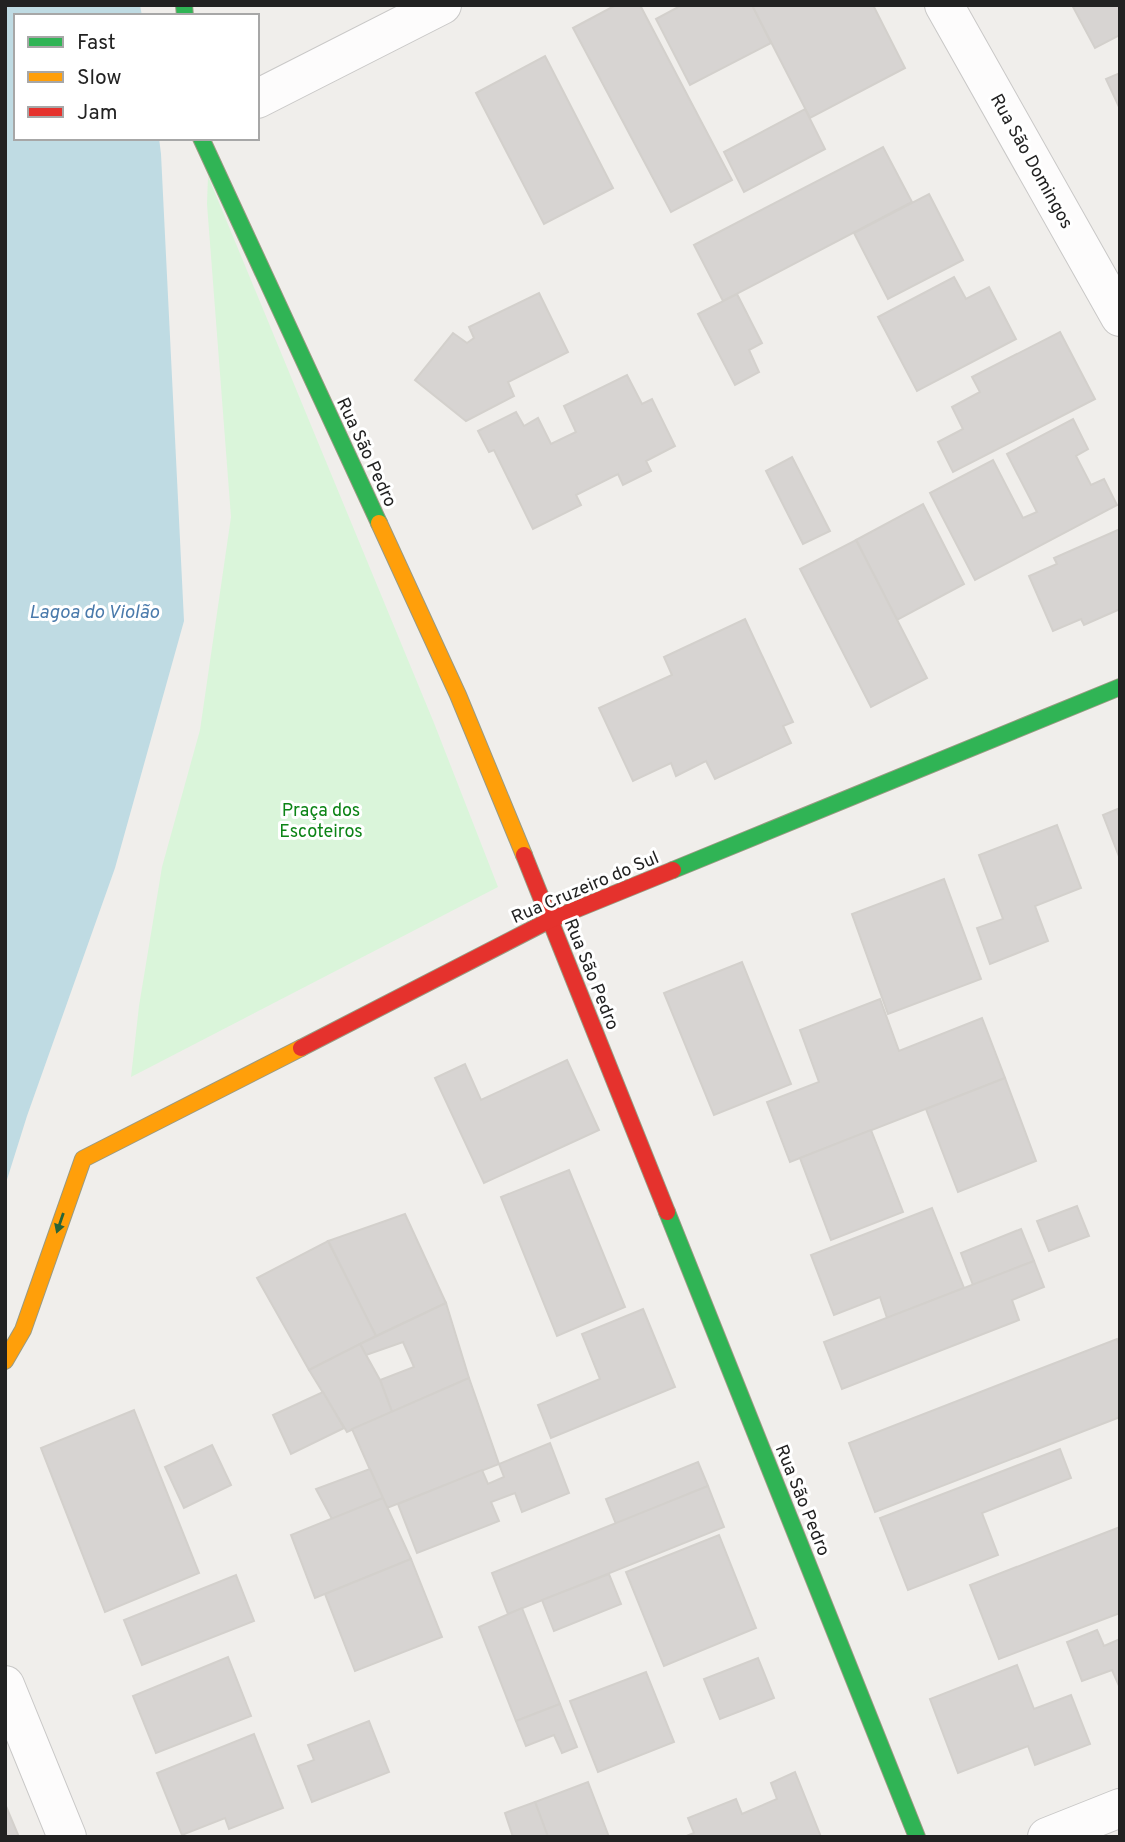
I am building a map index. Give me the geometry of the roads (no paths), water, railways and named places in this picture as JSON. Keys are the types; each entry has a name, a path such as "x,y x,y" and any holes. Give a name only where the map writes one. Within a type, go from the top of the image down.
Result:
{"street":[{"path":"259,98 442,5"},
{"name":"Rua São Domingos","path":"944,5 1120,317"},
{"name":"Rua São Pedro","path":"202,140 458,695 917,1837"},
{"name":"Rua Cruzeiro do Sul","path":"5,1361 23,1330 83,1159 550,920 1120,687"},
{"path":"5,1685 67,1837"},
{"path":"1047,1837 1120,1808"}],"water":[{"name":"Lagoa do Violão","path":"5,5 140,5 142,14 14,14 14,140 159,140 184,621 115,868 5,1186"}],"park label":[{"name":"Praça dos Escoteiros","path":"321,820"}]}
